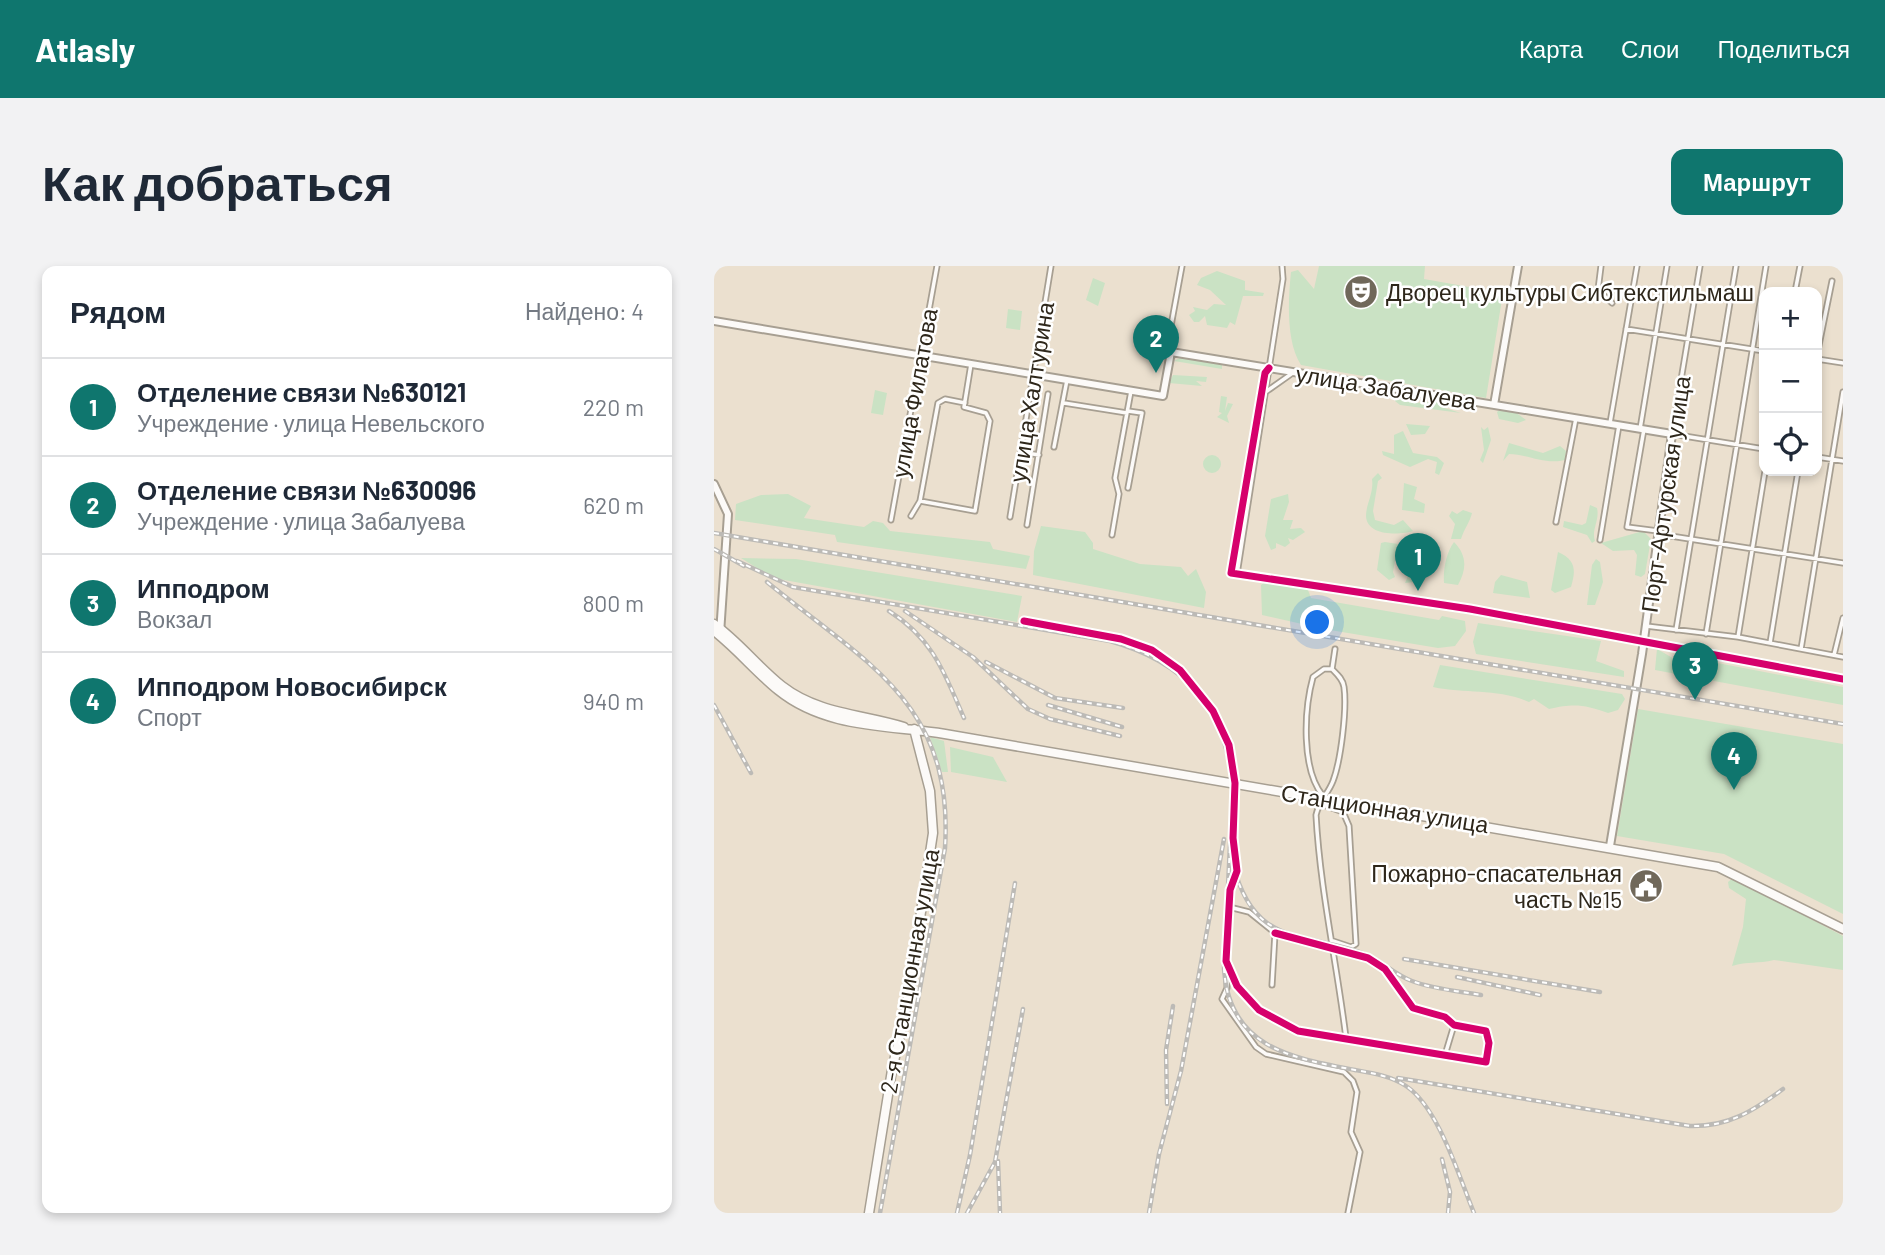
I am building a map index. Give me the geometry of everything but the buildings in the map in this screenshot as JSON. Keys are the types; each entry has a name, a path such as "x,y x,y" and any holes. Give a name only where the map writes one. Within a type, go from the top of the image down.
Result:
{"main road":[{"name":"Станционная улица","path":"714,624 718,632 780,692 801,704 854,723 894,730 914,729 1235,783 1321,801 1610,846 1728,870 1843,929"},
{"name":"2-я Станционная улица","path":"869,1213 892,1070 907,1004 933,833 930,791 914,729"}],"street":[{"name":"улица Филатова","path":"891,520 937,266"},
{"name":"улица Халтурина","path":"1010,517 1051,266"},
{"path":"714,321 1163,396 1171,352 1168,342 1182,266"},
{"path":"1237,574 1267,391 1283,279 1282,266"},
{"path":"1494,405 1518,266"},
{"path":"1601,266 1598,290 1612,303"},
{"path":"1610,424 1637,266"},
{"path":"1667,266 1627,527 1843,563"},
{"name":"Порт-Артурская улица","path":"1610,846 1644,641 1672,434 1700,266"},
{"path":"1676,630 1736,266"},
{"path":"1706,634 1766,266"},
{"path":"1796,287 1800,266"},
{"path":"1818,350 1832,281"},
{"path":"1626,329 1759,350"},
{"name":"улица Забалуева","path":"1171,352 1759,448"},
{"path":"1822,358 1843,363"},
{"path":"920,501 975,511 990,421 986,413 964,407 971,364"},
{"path":"1269,368 1265,373 1256,421 1231,573 1470,609 1843,679"},
{"path":"1267,391 1294,372"},
{"path":"1054,447 1067,380"},
{"path":"1112,535 1119,494 1115,478 1131,391"},
{"path":"1801,649 1843,392"},
{"path":"1027,525 1048,394"},
{"path":"911,516 920,501 938,403 945,399 965,403"},
{"path":"1063,403 1142,414 1128,488"},
{"path":"1556,522 1576,418"},
{"path":"1600,540 1619,425"},
{"path":"1021,452 1039,455"},
{"path":"1822,458 1843,461"},
{"path":"1738,637 1764,476"},
{"path":"1770,643 1797,476"},
{"path":"714,484 728,514 718,632"},
{"path":"1834,656 1843,618"},
{"path":"1024,621 1121,639 1152,650 1169,660 1203,695 1213,711 1229,744 1235,783 1233,838 1237,871 1229,907 1227,988 1222,999 1256,1047 1266,1054 1344,1072 1353,1081 1357,1092 1351,1132 1360,1152 1348,1213"},
{"path":"1646,625 1738,637 1843,657"},
{"path":"1332,669 1335,649"},
{"path":"1333,941 1351,947 1356,944 1349,826 1343,812 1321,801 1312,778 1308,717 1313,677 1324,669 1332,669 1341,679 1344,688 1336,770 1321,801 1317,830 1346,1038"},
{"path":"1229,907 1249,912 1275,933 1368,958 1385,969 1404,993 1408,1004 1422,1012 1451,1019 1454,1025 1445,1055"},
{"path":"1272,985 1275,933"},
{"path":"1227,961 1237,986 1270,1018 1298,1031 1486,1062 1489,1043 1486,1031 1454,1025"}],"green space":[{"path":"1319,266 1425,266 1424,279 1503,293 1486,398 1301,365 1290,333 1291,272 1298,270 1314,289"},
{"path":"1217,271 1245,281 1245,290 1264,293 1263,296 1243,296 1235,325 1230,322 1227,328 1207,325 1205,316 1199,322 1194,322 1189,315 1195,311 1193,307 1207,310 1214,304 1226,305 1210,290 1197,285 1201,278"},
{"path":"1093,278 1105,283 1098,306 1086,300"},
{"path":"1008,309 1022,311 1020,330 1006,328"},
{"path":"1182,357 1222,364 1222,369 1174,361"},
{"path":"1173,375 1207,377 1206,382 1196,381 1202,386 1169,383"},
{"path":"875,390 887,393 883,415 871,413"},
{"path":"1397,395 1414,396 1417,403 1436,401 1441,407 1461,413 1400,405 1395,401"},
{"path":"1221,396 1227,397 1225,411 1228,403 1233,404 1227,416 1229,423 1217,417 1222,413 1219,412"},
{"path":"1501,409 1514,411 1526,420 1518,423 1499,419 1497,412"},
{"path":"1406,424 1430,426 1425,434 1411,435"},
{"path":"1481,427 1484,430 1488,427 1491,440 1483,463 1480,460 1484,450"},
{"path":"1403,431 1413,453 1437,457 1444,463 1439,475 1435,473 1437,462 1428,459 1410,467 1383,455 1382,451 1394,454 1394,435"},
{"path":"1509,443 1543,453 1560,446 1566,451 1565,460 1550,461 1509,454 1503,461"},
{"path":"1212,455 1218,458 1221,464 1218,470 1212,473 1206,470 1203,464 1206,458"},
{"path":"1378,473 1382,478 1378,481 1373,511 1375,520 1394,525 1403,520 1413,531 1385,533 1372,528 1368,523 1366,512 1372,479"},
{"path":"1404,483 1417,487 1414,499 1425,504 1424,513 1402,510"},
{"path":"788,494 811,506 804,518 864,527 873,521 883,523 890,531 990,542 993,549 1030,556 1026,569 837,542 835,535 735,520 736,504 761,495"},
{"path":"1288,494 1289,502 1283,520 1293,520 1290,529 1301,528 1305,532 1293,540 1288,538 1290,543 1285,547 1276,543 1276,548 1271,550 1265,536 1271,499"},
{"path":"1590,505 1597,508 1598,512 1595,541 1592,543 1587,535 1563,527 1564,521 1582,525 1586,523"},
{"path":"1463,510 1472,513 1470,519 1461,539 1451,539 1455,524 1449,516 1452,511 1457,514"},
{"path":"1041,526 1085,532 1093,543 1093,549 1140,564 1181,567 1188,576 1196,569 1206,592 1204,608 1033,575 1034,551"},
{"path":"1643,531 1651,539 1645,574 1641,577 1635,575 1637,555 1634,550 1613,551 1601,543"},
{"path":"1454,542 1464,562 1458,585 1444,583 1446,562"},
{"path":"1381,543 1398,544 1393,572 1395,577 1389,580 1377,570"},
{"path":"1423,549 1433,559 1430,571 1425,572 1421,565 1418,567 1423,581 1405,583 1411,569 1412,554"},
{"path":"1558,552 1571,562 1574,575 1571,587 1555,593 1551,590"},
{"path":"741,558 796,559 1022,596 1017,622 773,578"},
{"path":"1596,559 1600,562 1603,582 1595,605 1587,605 1592,565"},
{"path":"1501,575 1527,582 1530,598 1493,593 1495,582"},
{"path":"1265,582 1308,590 1311,598 1439,620 1442,616 1465,621 1466,631 1455,646 1438,648 1324,629 1262,615 1261,585"},
{"path":"1478,623 1601,641 1596,661 1624,671 1624,677 1476,654 1473,642"},
{"path":"1657,649 1686,664 1707,661 1843,687 1843,705 1655,670"},
{"path":"1440,665 1622,694 1625,699 1618,710 1608,713 1580,706 1549,709 1534,699 1529,702 1493,693 1433,687"},
{"path":"1638,709 1843,744 1843,914 1724,854 1617,836"},
{"path":"930,737 944,741 948,772 942,772"},
{"path":"950,747 993,757 1007,782 951,772"},
{"path":"1733,878 1843,936 1843,970 1774,960 1732,966 1743,927 1746,899 1729,888 1728,882"}],"railway":[{"path":"714,533 1843,724"},
{"path":"714,549 744,566"},
{"path":"737,561 793,587 1110,641 1159,661 1179,675 1196,691 1209,709 1228,755 1233,783 1224,969 1228,996 1238,1016 1251,1033 1287,1054 1381,1075 1406,1086 1418,1096 1438,1126 1474,1213"},
{"path":"767,582 870,664 897,691 919,722 935,757 944,798 945,848 880,1213"},
{"path":"889,611 927,645 943,671 964,718"},
{"path":"905,611 973,657 1028,709 1050,719 1120,736"},
{"path":"986,662 1055,698 1123,708"},
{"path":"714,705 751,773"},
{"path":"1048,705 1122,727"},
{"path":"1149,1213 1159,1154 1181,1071 1224,839"},
{"path":"1233,864 1242,891 1254,910 1268,923 1284,932 1365,954 1420,984 1481,995"},
{"path":"957,1213 970,1155 1015,883"},
{"path":"1404,959 1600,992"},
{"path":"1457,977 1540,995"},
{"path":"1167,1104 1166,1050 1173,1006"},
{"path":"967,1213 995,1162 1023,1009"},
{"path":"1398,1078 1690,1126 1728,1121 1783,1089"},
{"path":"1442,1159 1450,1192 1448,1213"},
{"path":"998,1161 1000,1213"}],"cycle path":[{"path":"1269,368 1265,373 1231,573 1470,609 1843,679"},
{"path":"1024,621 1121,639 1152,650 1180,670 1213,711 1229,745 1235,783 1233,838 1237,871 1230,890 1226,961 1237,986 1259,1010 1298,1031 1486,1062 1489,1043 1486,1031 1454,1025 1445,1017 1413,1008 1385,969 1368,958 1275,933"}],"place":[{"name":"Дворец культуры Сибтекстильмаш","path":"1361,292"},
{"name":"Отделение связи №630096","path":"1156,373"},
{"name":"Отделение связи №630121","path":"1418,591"},
{"name":"Ипподром","path":"1695,700"},
{"name":"Ипподром Новосибирск","path":"1734,790"},
{"name":"Пожарно-спасательная часть №15","path":"1646,886"}]}
